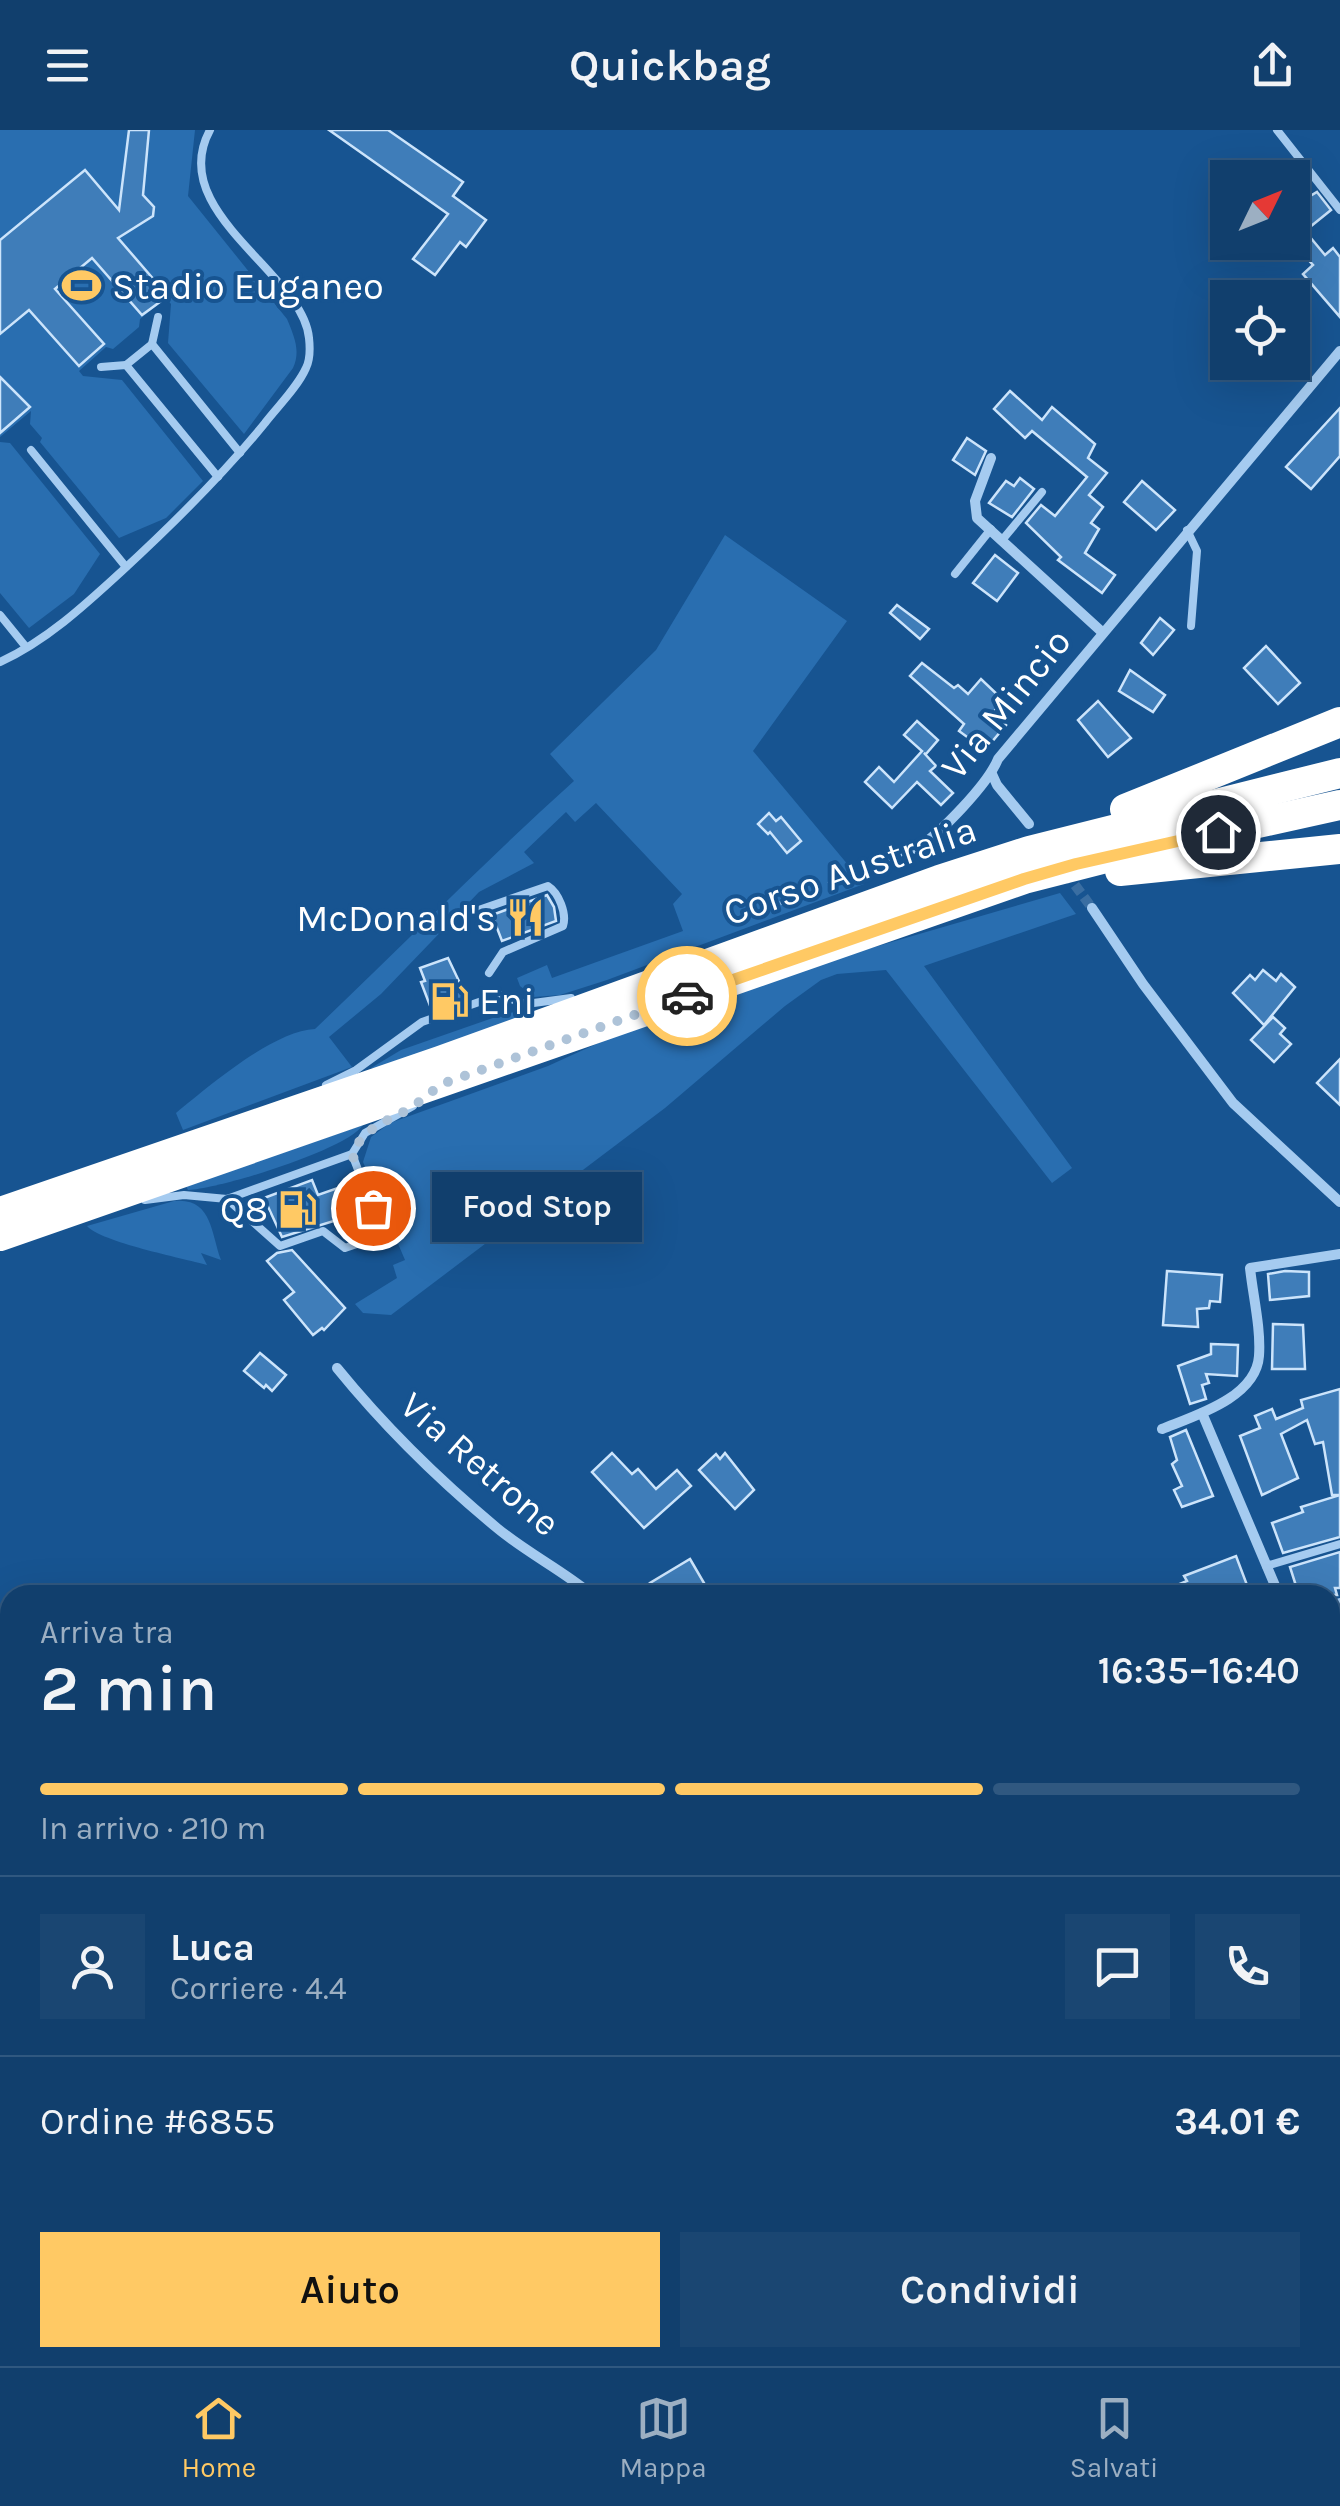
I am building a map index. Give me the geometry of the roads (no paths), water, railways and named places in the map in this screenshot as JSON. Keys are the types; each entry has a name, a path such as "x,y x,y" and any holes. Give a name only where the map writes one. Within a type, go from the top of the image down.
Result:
{"highway":[{"path":"1029,837 1136,805 1340,722"},
{"name":"Corso Australia","path":"0,1212 640,987 1029,837 1340,773"},
{"name":"Corso Australia","path":"0,1236 941,907 1076,864 1340,805"},
{"path":"941,907 1033,892 1124,870 1340,848"}],"street":[{"name":"Via Mincio","path":"916,849 936,837 992,774 998,759 1102,632 1340,351"},
{"path":"990,529 977,518 975,501 991,458"},
{"name":"Via Mincio","path":"990,529 1102,632"},
{"path":"992,774 1029,837"},
{"path":"1092,908 1233,1104 1340,1202"},
{"path":"1162,1429 1202,1414 1241,1390 1255,1371 1259,1357 1250,1268 1340,1254"},
{"name":"Via Retrone","path":"337,1368 386,1428 443,1481 500,1531 580,1585"},
{"path":"1202,1414 1274,1585"}],"lane":[{"path":"0,662 74,615 186,512 240,453 307,366 310,344 302,314 244,246 206,190 202,156 210,130"},
{"path":"1277,130 1340,210"},
{"path":"101,366 126,365 152,344 158,317"},
{"path":"152,344 240,453"},
{"path":"126,365 218,477"},
{"path":"32,450 126,566"},
{"path":"1002,539 1042,492"},
{"path":"954,574 990,529"},
{"path":"1188,530 1197,551 1191,626"},
{"path":"0,615 26,647"},
{"path":"470,913 548,886 554,890 566,918 563,926 503,952 490,973"},
{"path":"279,1116 318,1089 356,1070 422,1022 499,995 526,1004 541,1004 640,987"},
{"path":"95,1203 184,1195 227,1200 352,1154 365,1133 412,1107 442,1084"},
{"path":"227,1200 280,1246 323,1231 345,1248 383,1235 352,1154"},
{"path":"1266,1566 1340,1544"}],"tunnel":[{"path":"1066,873 1092,908"}],"place":[{"name":"Stadio Euganeo","path":"82,286"},
{"name":"McDonald's","path":"526,918"},
{"name":"Eni","path":"449,1001"},
{"name":"Food Stop","path":"373,1208"},
{"name":"Q8","path":"298,1209"}]}
